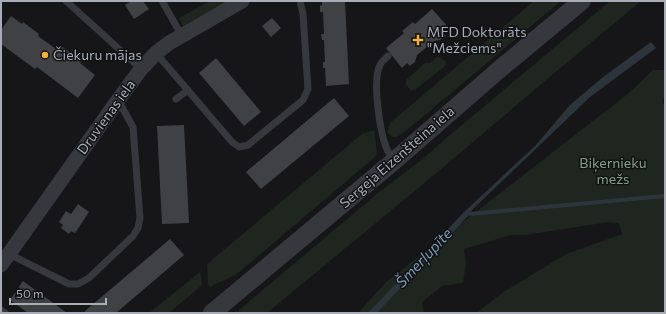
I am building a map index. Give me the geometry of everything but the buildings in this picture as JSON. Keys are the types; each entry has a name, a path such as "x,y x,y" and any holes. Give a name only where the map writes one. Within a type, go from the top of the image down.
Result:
{"street":[{"name":"Druvienas iela","path":"5,259 118,100 141,69 156,52 242,1"},
{"name":"Sergeja Eizenšteina iela","path":"212,313 582,1"}],"lane":[{"path":"162,1 182,36"},
{"path":"156,52 232,142 239,147 248,145 303,100 308,89 304,14 300,1"},
{"path":"68,2 141,69"},
{"path":"388,56 380,65 376,77 380,120 386,146 394,161"},
{"path":"176,99 188,90"},
{"path":"5,259 68,284 78,284 89,278 133,236 138,228 140,218 133,127 118,100"},
{"path":"1,310 5,313"}],"green space":[{"path":"210,1 228,1 183,26 179,18"},
{"path":"534,1 561,1 407,130 397,137 392,137 387,132 390,123"},
{"path":"610,1 641,1 267,313 239,313 239,310 378,193 420,161"},
{"path":"438,56 446,62 445,66 415,90 411,91 406,84 406,80 425,63 430,63"},
{"name":"Biķernieku mežs","path":"653,70 665,70 665,94 662,103 665,105 665,313 476,313 505,291 566,254 622,234 619,223 609,222 525,235 511,235 464,249 466,263 463,283 442,286 422,302 424,313 358,313 386,282 629,93"},
{"path":"374,130 377,153 375,157 237,274 210,287 208,284 207,264 362,134"},
{"path":"200,272 202,285 169,313 149,313"}],"water":[{"name":"Šmerļupīte","path":"651,42 656,48 590,97 473,209 377,313 368,313 464,212 536,145 570,105 603,77"}],"waterway":[{"path":"470,214 665,196"}],"place":[{"name":"MFD Doktorāts \"Mežciems\"","path":"418,40"},
{"name":"Čiekuru mājas","path":"45,55"}]}
